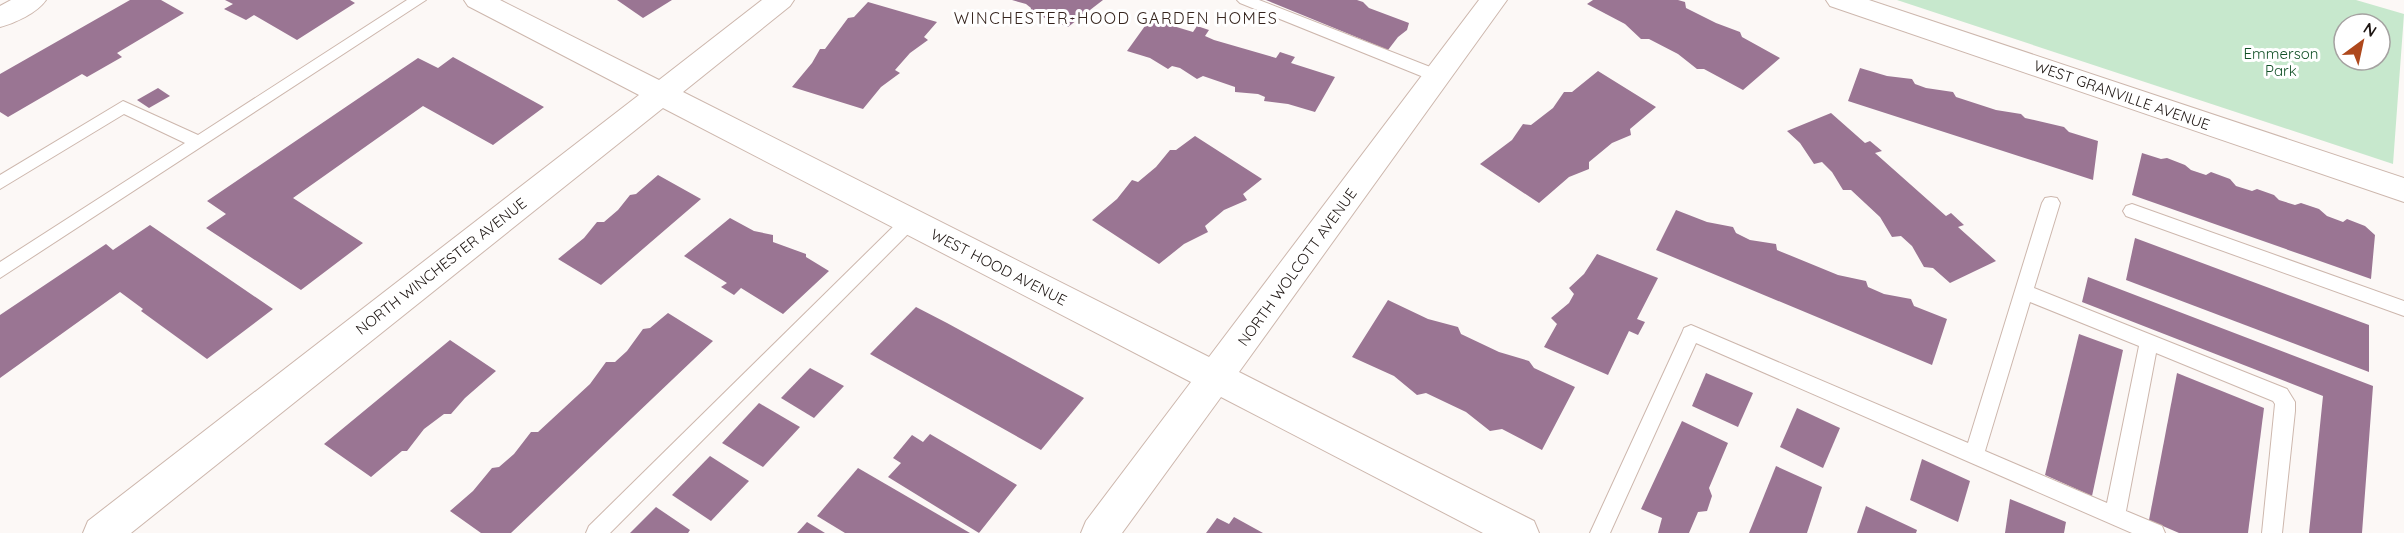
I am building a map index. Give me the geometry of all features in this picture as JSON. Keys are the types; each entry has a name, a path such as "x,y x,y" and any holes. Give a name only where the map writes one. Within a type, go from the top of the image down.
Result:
{"street":[{"path":"0,18 32,0"},
{"name":"WEST HOOD AVENUE","path":"478,0 1521,533"},
{"name":"NORTH WINCHESTER AVENUE","path":"102,533 780,0"},
{"name":"NORTH WOLCOTT AVENUE","path":"1100,533 1493,0"},
{"name":"WEST GRANVILLE AVENUE","path":"1840,0 2404,190"}],"lane":[{"path":"0,272 418,0"},
{"path":"1245,0 1437,76"},
{"path":"0,183 123,106 200,142"},
{"path":"1974,455 2051,203"},
{"path":"2132,211 2404,309"},
{"path":"596,533 910,221"},
{"path":"2024,292 2280,395 2285,402 2272,533"},
{"path":"1600,533 1691,333 2155,533"},
{"path":"2115,516 2150,342"}],"green space":[{"name":"Emmerson Park","path":"1897,0 2356,0 2404,14 2393,164"}],"building":[{"path":"130,0 161,0 184,13 117,53 122,57 87,77 82,74 8,117 0,112 0,74"},
{"path":"225,0 350,0 355,3 297,40 254,15 246,20 224,9 233,4"},
{"path":"617,0 672,0 643,18"},
{"path":"1012,0 1103,0 1068,27 1030,12 1031,8 1026,4"},
{"path":"1266,0 1357,0 1369,8 1409,23 1407,30 1388,50"},
{"path":"1593,0 1678,0 1685,2 1686,8 1740,32 1742,37 1780,58 1743,90 1704,69 1697,69 1678,54 1649,39 1641,39 1625,24 1587,4"},
{"path":"868,2 937,22 924,37 928,40 910,53 895,70 900,73 881,87 863,109 792,87 812,63 820,49 825,49 848,18 854,17"},
{"path":"1150,19 1193,32 1197,26 1209,30 1205,36 1214,40 1276,58 1280,52 1295,57 1291,63 1335,77 1315,112 1288,104 1264,101 1265,97 1258,94 1235,92 1235,87 1203,76 1197,79 1180,68 1172,66 1168,69 1150,58 1127,51"},
{"path":"453,57 544,107 493,145 423,106 293,198 363,243 301,290 206,228 226,214 207,201 418,58 438,68"},
{"path":"1860,68 1887,76 1912,79 1915,84 1926,88 1953,92 1956,97 1996,110 2021,114 2025,118 2064,127 2069,132 2098,141 2093,180 1848,101"},
{"path":"1598,71 1656,107 1630,129 1631,135 1612,143 1589,162 1589,169 1569,177 1539,203 1480,164 1512,140 1523,124 1531,125 1553,108 1564,92 1572,92"},
{"path":"158,88 170,96 149,108 137,100"},
{"path":"1831,113 1865,143 1870,141 1882,151 1875,153 1946,216 1951,213 1964,225 1958,227 1996,261 1950,283 1933,268 1924,267 1912,246 1901,236 1892,237 1880,217 1851,190 1843,190 1832,172 1822,162 1814,164 1800,143 1787,131"},
{"path":"1195,136 1262,179 1243,194 1247,200 1224,210 1205,226 1208,232 1184,244 1159,264 1092,220 1117,199 1132,180 1138,182 1156,167 1170,150 1176,150"},
{"path":"2142,153 2161,159 2167,158 2206,175 2211,172 2230,179 2236,186 2252,191 2257,189 2274,195 2279,200 2295,205 2301,203 2319,209 2327,216 2343,222 2347,219 2365,226 2375,235 2371,279 2132,195"},
{"path":"658,175 701,199 601,285 558,259 584,238 597,222 604,222 630,195 636,194"},
{"path":"1676,210 1707,222 1733,227 1736,233 1750,240 1776,244 1777,250 1838,275 1866,281 1868,287 1884,294 1911,299 1914,306 1947,319 1932,365 1656,250"},
{"path":"730,218 754,231 773,235 773,242 806,254 806,257 829,271 783,314 741,288 734,295 721,287 727,283 684,256"},
{"path":"150,225 273,309 207,359 141,311 143,309 120,292 0,378 0,315 106,244 113,250"},
{"path":"2135,238 2369,325 2369,372 2126,280"},
{"path":"1597,254 1658,278 1637,319 1645,322 1638,335 1629,331 1608,375 1544,347 1557,324 1551,318 1569,303 1574,294 1569,288 1584,274"},
{"path":"2088,277 2373,386 2362,533 2309,533 2323,396 2082,302"},
{"path":"1388,300 1428,319 1458,327 1461,334 1499,352 1529,361 1534,368 1575,387 1542,450 1502,429 1490,431 1466,412 1426,393 1417,395 1394,376 1352,357"},
{"path":"916,307 1084,398 1041,450 870,354"},
{"path":"668,313 713,341 511,533 481,533 450,511 473,491 492,468 499,467 514,454 531,432 538,432 590,384 606,362 615,362 627,351 643,329 650,328"},
{"path":"2079,334 2123,350 2092,496 2045,475"},
{"path":"450,340 496,371 465,398 451,414 444,414 424,429 407,451 402,451 371,477 324,444"},
{"path":"810,368 844,386 814,418 781,398"},
{"path":"1706,373 1753,393 1738,427 1692,406"},
{"path":"2177,373 2264,408 2248,533 2179,533 2149,520"},
{"path":"759,403 800,427 763,467 722,443"},
{"path":"1797,408 1840,428 1823,468 1780,447"},
{"path":"1682,421 1728,443 1709,488 1712,496 1707,511 1698,512 1689,533 1658,533 1662,518 1641,509"},
{"path":"930,434 1017,485 979,533 888,477 901,463 893,458 912,435 923,442"},
{"path":"710,456 749,481 711,521 672,495"},
{"path":"1922,459 1970,481 1958,522 1910,500"},
{"path":"1776,466 1822,487 1807,533 1749,533"},
{"path":"858,468 970,533 845,533 817,516"},
{"path":"2010,499 2066,522 2064,533 2005,533"},
{"path":"1866,506 1917,530 1916,533 1857,533"},
{"path":"656,507 690,530 688,533 630,533"},
{"path":"1234,517 1263,533 1206,533 1217,518 1229,524"},
{"path":"807,522 825,533 797,533"}],"district":[{"name":"WINCHESTER-HOOD GARDEN HOMES","path":"1116,18"}]}
